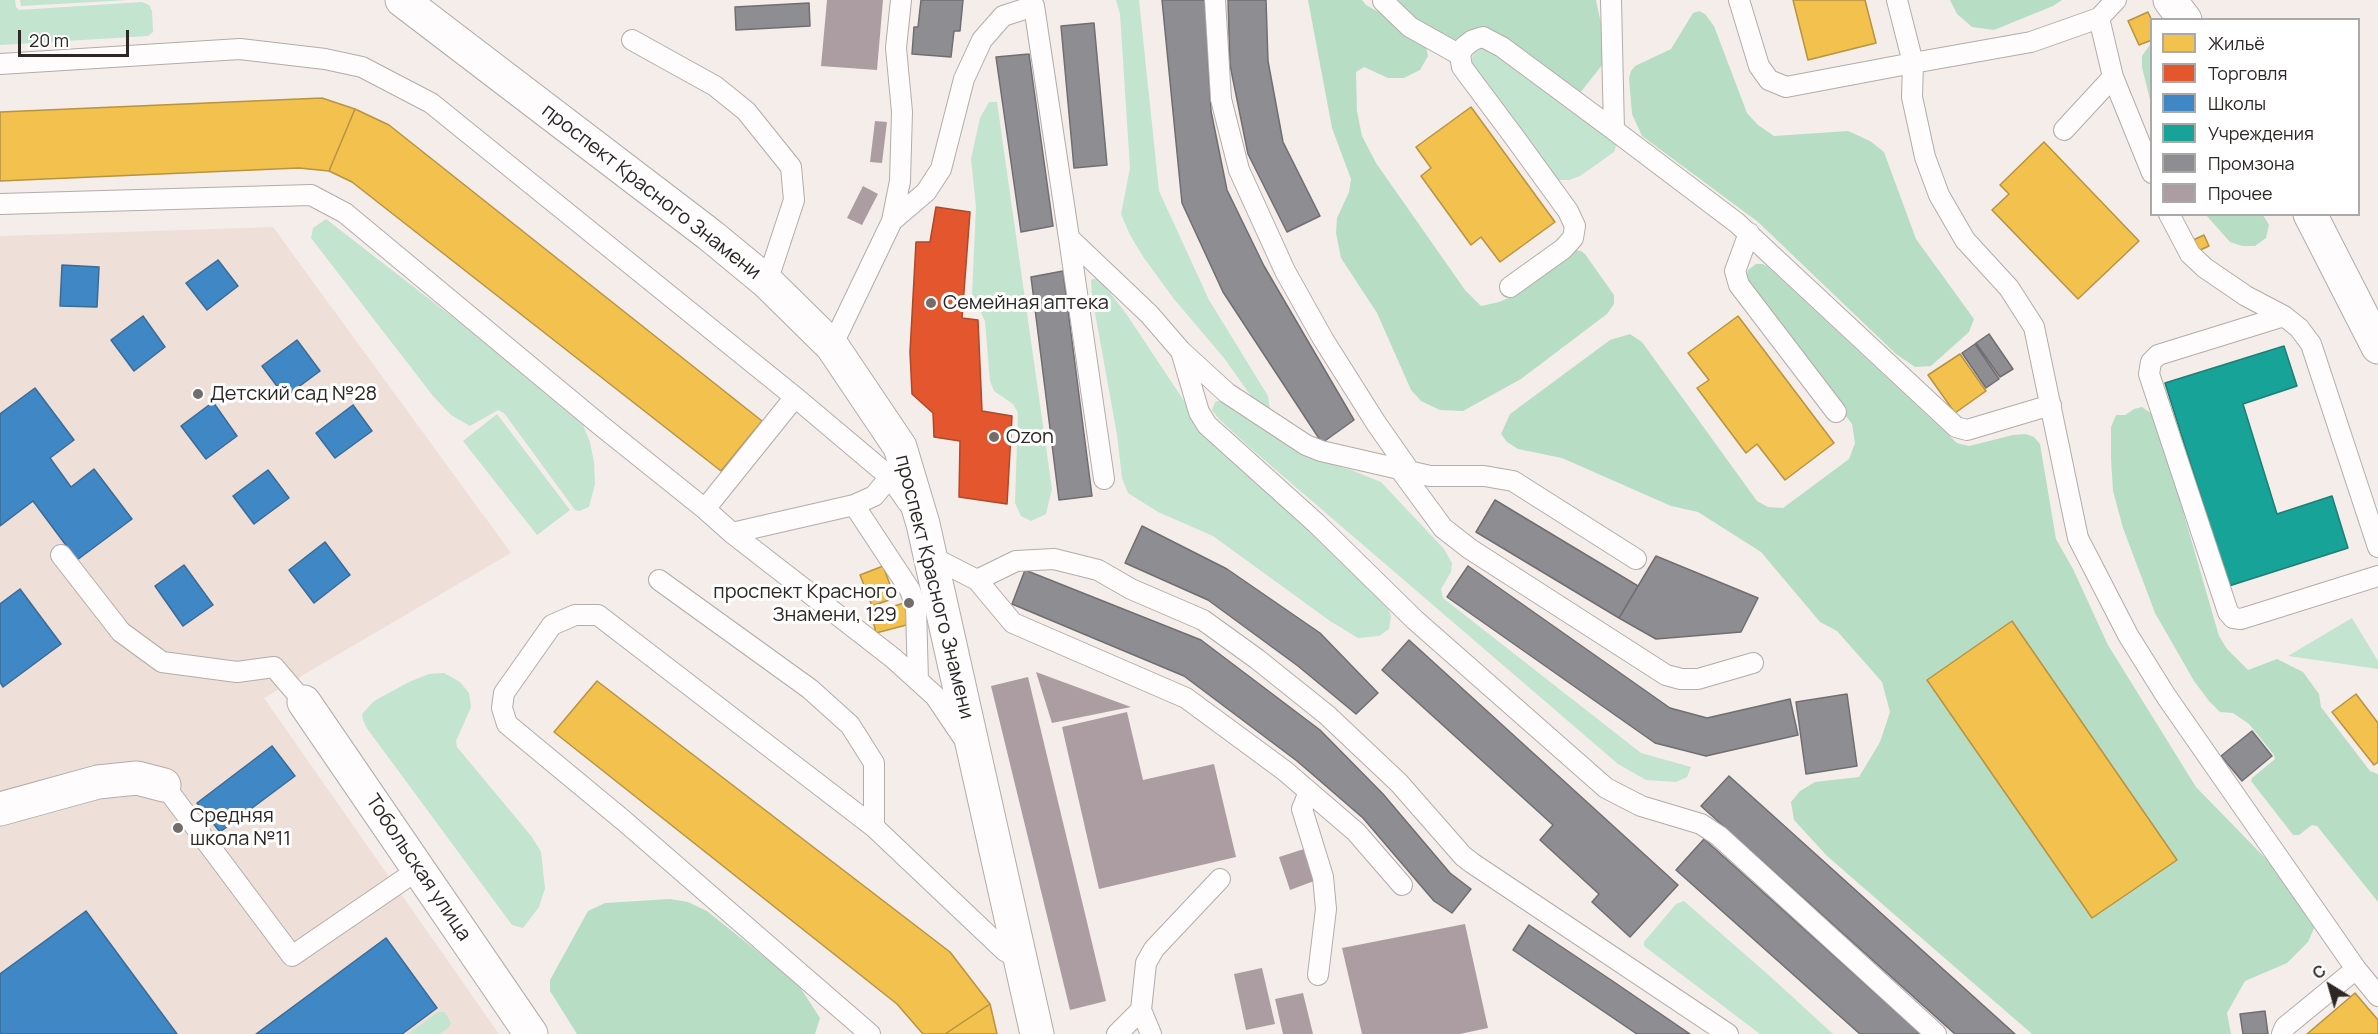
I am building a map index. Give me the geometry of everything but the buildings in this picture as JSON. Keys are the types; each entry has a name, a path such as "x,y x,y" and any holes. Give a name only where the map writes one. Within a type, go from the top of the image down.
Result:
{"main road":[{"name":"проспект Красного Знамени","path":"402,0 710,235 767,282 832,346 900,447 923,524 1037,1034"},
{"path":"2170,0 2184,18"},
{"path":"2311,216 2378,347"},
{"name":"Тобольская улица","path":"304,702 531,1034"},
{"path":"0,809 98,782 137,778 164,785"}],"lane":[{"path":"832,346 892,221 900,181 902,112 896,48 900,0"},
{"path":"1215,0 1221,99 1239,170 1285,271 1323,339 1443,528 1470,549 1666,675 1681,679 1698,679 1753,663"},
{"path":"1611,0 1614,130"},
{"path":"1739,0 1759,66 1769,80 1786,87 2031,42 2099,18 2116,0"},
{"path":"1897,0 1913,63 1914,107 1925,157 1940,195 1965,240 2009,288 2034,327 2078,538 2128,635 2166,696 2356,969 2378,996"},
{"path":"1383,2 1410,27 1460,55"},
{"path":"892,221 926,192 941,169 964,80 982,40 1003,16 1037,3 1104,479"},
{"path":"2099,18 2113,76 2150,170"},
{"path":"1510,287 1563,249 1574,238 1575,226 1568,211 1462,67 1460,55 1464,46 1473,40 1483,38 1502,47 1729,216 1956,427 1967,430 2050,405"},
{"path":"632,40 715,86 746,111 791,167 794,200 767,282"},
{"path":"0,64 240,49 362,67 431,103 795,397 890,477 923,524"},
{"path":"2064,130 2113,76"},
{"path":"0,204 311,195 345,213 732,533 893,658 935,696 975,756"},
{"path":"2170,216 2186,248 2205,268 2246,296 2284,316 2299,328 2311,344 2378,547"},
{"path":"1749,233 1735,271 1739,285 1836,412"},
{"path":"1069,238 1149,314 1181,351 1227,393 1306,445 1321,451 1430,476 1484,476 1514,481 1636,559"},
{"path":"2284,316 2158,355 2151,362 2149,374 2228,612 2233,618 2241,620 2378,576"},
{"path":"1181,351 1199,412 1207,425 1316,523 1415,620 1606,788 1641,806 1701,824 1719,836 1936,1034"},
{"path":"705,509 795,397"},
{"path":"732,533 854,505 874,496 890,477"},
{"path":"854,505 910,590 916,607 918,681"},
{"path":"61,555 121,632 162,662 237,672 274,667 304,702"},
{"path":"930,556 977,580 1013,623 1186,698 1285,771 1356,832 1402,885"},
{"path":"977,580 1016,561 1054,559 1098,570 1131,589 1203,620 1327,714 1399,783 1463,856 1728,1034"},
{"path":"659,580 810,689 850,725 874,763 873,827"},
{"path":"870,1034 623,820 507,724 502,708 504,693 552,625 575,615 598,615 873,827 1005,951 1021,960"},
{"path":"164,785 292,956 419,869"},
{"path":"1309,792 1302,809 1323,877 1326,909 1318,975"},
{"path":"1151,1034 1141,1010 1146,963 1154,949 1220,879"},
{"path":"2282,1034 2285,1027 2356,969"},
{"path":"1117,1034 1141,1010"}],"shaded area":[{"name":"Детский сад №28","path":"273,227 511,553 264,698 499,1034 0,1034 0,236"}],"green space":[{"path":"0,0 15,0 19,10 142,2 149,5 152,11 153,32 148,36 0,45"},
{"path":"20,0 129,0 21,6"},
{"path":"1116,0 1139,0 1159,191 1209,300 1268,396 1270,409 1256,403 1224,358 1174,299 1144,258 1121,214 1130,168 1120,14"},
{"path":"1308,0 1362,0 1426,46 1428,56 1420,70 1404,78 1388,78 1364,67 1356,72 1357,111 1362,136 1376,163 1465,290 1481,306 1499,302 1517,294 1575,250 1585,254 1614,295 1614,304 1607,314 1521,379 1463,411 1440,410 1421,401 1411,390 1377,313 1341,258 1336,233 1337,218 1349,192 1351,179 1332,128"},
{"path":"1398,0 1596,0 1605,43 1603,64 1580,93 1505,38 1457,44 1415,21"},
{"path":"1950,0 2062,0 2053,6 1994,30 1972,27 1957,14"},
{"path":"1699,11 1705,14 1714,26 1747,113 1758,125 1774,136 1848,131 1870,141 1884,152 1916,239 1974,319 1969,332 1931,366 1915,367 1896,354 1758,222 1642,136 1632,114 1629,78 1631,71 1635,66 1671,49 1693,13"},
{"path":"2150,44 2150,100 2142,67 2142,56"},
{"path":"1483,47 1498,54 1613,140 1616,146 1614,152 1580,176 1569,180 1557,180 1471,66 1473,54"},
{"path":"989,102 997,102 1052,489 1046,514 1031,521 1021,516 1015,503 1018,413 1013,404 994,391 990,381 985,321 972,294 976,207 971,159 980,118"},
{"path":"2207,216 2264,216 2269,225 2266,238 2255,246 2242,246 2230,242"},
{"path":"326,219 464,326 583,425 590,442 594,462 595,484 589,507 579,511 575,510 504,413 498,410 470,426 451,415 433,396 311,238 313,228"},
{"path":"1756,264 1768,267 1957,443 1969,446 2026,434 2034,437 2040,444 2056,539 2073,569 2108,645 2196,787 2309,903 2316,924 2308,942 2287,963 2245,981 2227,1013 2231,1034 2032,1034 1827,856 1794,820 1791,802 1800,791 1815,782 1859,777 1880,742 1890,712 1882,682 1837,631 1820,622 1761,552 1698,512 1671,506 1562,458 1518,449 1507,442 1501,434 1510,414 1610,340 1630,334 1642,342 1757,501 1768,507 1783,508 1849,459 1855,443 1852,424 1755,298 1745,281 1748,270"},
{"path":"1098,277 1127,315 1210,440 1384,596 1391,616 1389,629 1379,636 1358,638 1330,621 1213,536 1158,512 1128,493 1122,478 1117,435 1092,296 1091,280"},
{"path":"1223,399 1244,417 1312,458 1381,482 1444,549 1452,563 1451,572 1441,589 1443,598 1641,753 1691,767 1687,777 1676,782 1646,780 1618,764 1248,446 1212,410 1215,402"},
{"path":"2142,407 2157,421 2219,636 2227,649 2248,670 2277,659 2303,672 2319,694 2321,707 2370,771 2378,774 2378,902 2317,826 2312,825 2299,835 2293,835 2251,781 2275,759 2274,755 2249,724 2233,713 2220,712 2209,701 2194,681 2155,613 2123,528 2113,491 2111,427 2116,415 2125,415"},
{"path":"497,414 570,510 537,535 463,441"},
{"path":"2352,618 2378,661 2378,669 2288,656"},
{"path":"444,673 460,682 469,693 471,707 456,741 457,747 532,837 541,852 545,888 539,907 523,928 512,925 363,720 362,714 374,701 429,674"},
{"path":"670,899 688,902 707,911 798,984 820,1018 815,1034 577,1034 550,991 550,980 588,911 605,903"},
{"path":"1684,901 1833,1034 1760,1034 1644,946 1644,942 1676,904"},
{"path":"438,1012 444,1012 451,1023 440,1034 408,1034"}],"place":[{"name":"Семейная аптека","path":"931,303"},
{"name":"Детский сад №28","path":"198,394"},
{"name":"Ozon","path":"994,437"},
{"name":"проспект Красного Знамени, 129","path":"909,603"},
{"name":"Средняя школа №11","path":"178,828"}]}
